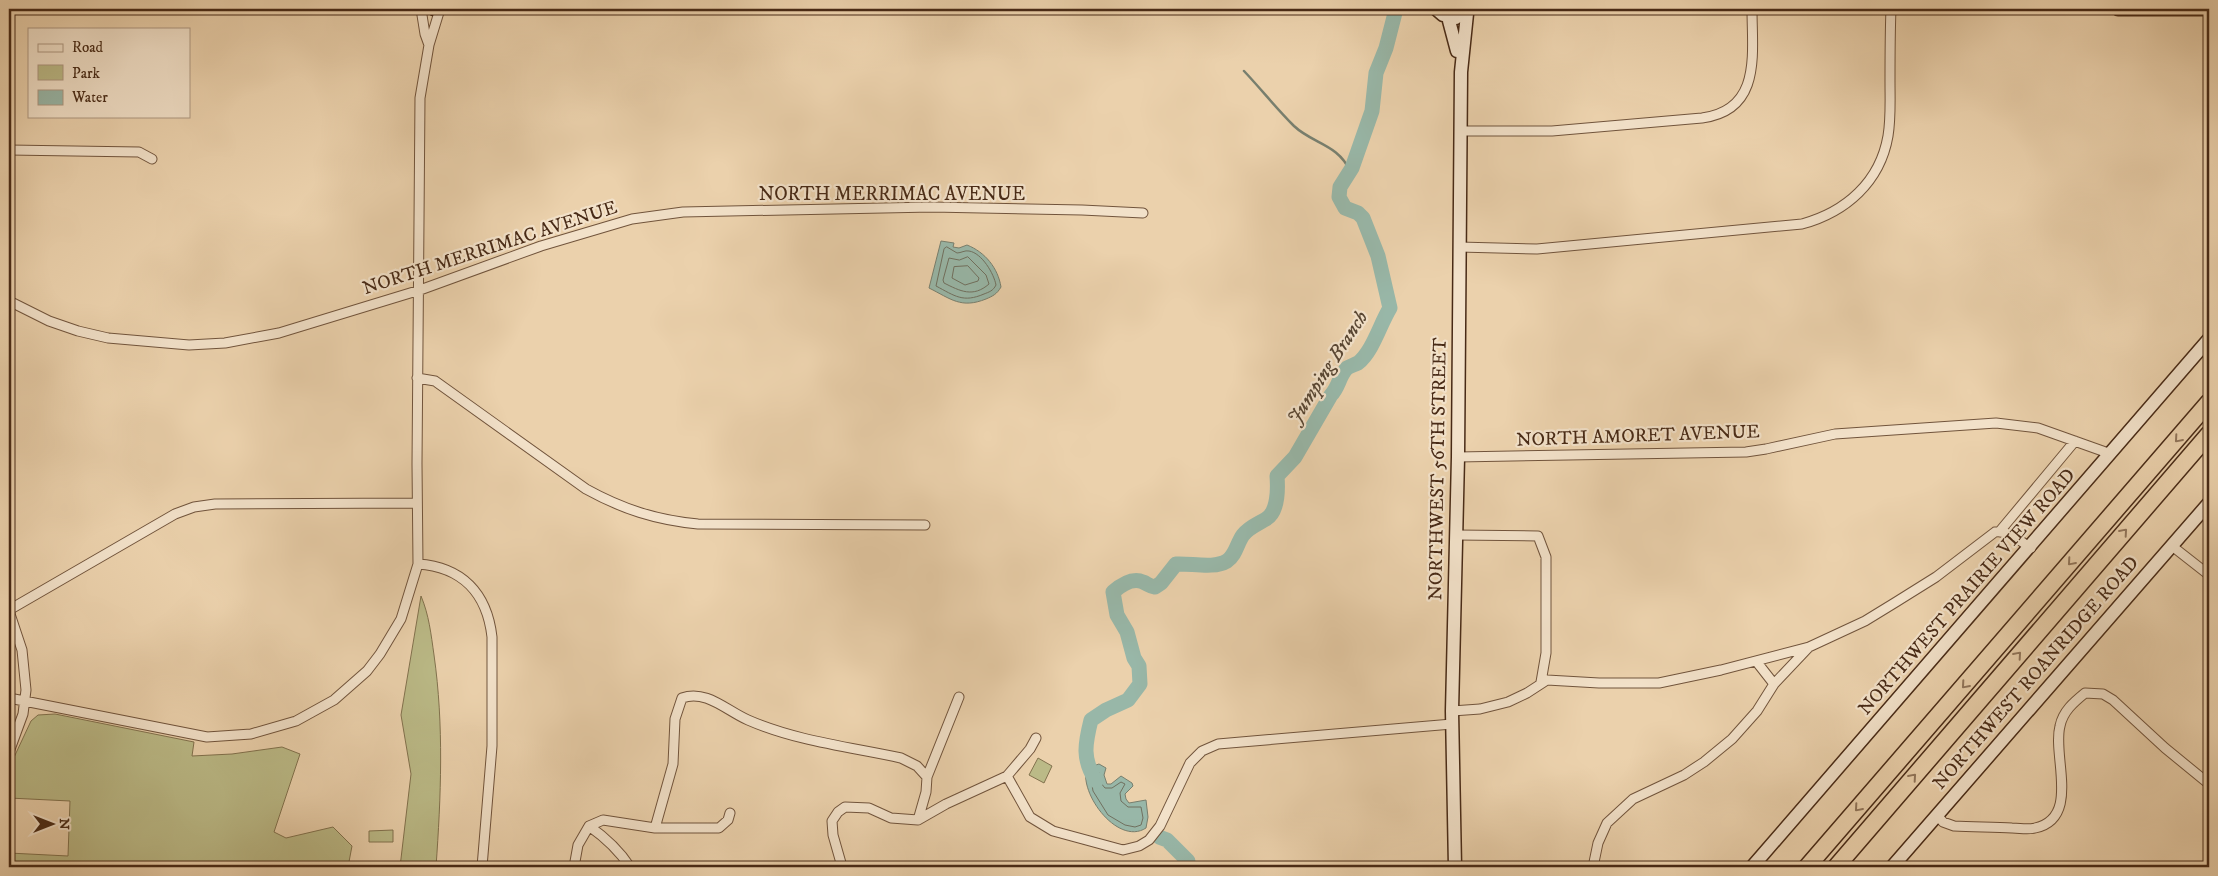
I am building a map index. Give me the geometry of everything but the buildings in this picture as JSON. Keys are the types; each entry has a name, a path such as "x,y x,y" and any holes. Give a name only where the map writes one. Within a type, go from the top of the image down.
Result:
{"highway":[{"path":"1807,867 2209,402"},
{"path":"1836,867 2209,434"}],"street":[{"path":"421,9 425,34 430,45"},
{"path":"9,698 207,737 251,734 296,721 334,700 367,671 380,654 401,619 408,602 418,564 417,378 420,290 420,98 430,45 440,9"},
{"path":"1436,9 1448,17 1454,18 1470,10"},
{"path":"1460,131 1552,131 1702,118 1721,114 1742,97 1750,79 1752,9"},
{"path":"1459,247 1537,249 1802,224 1831,214 1854,197 1871,179 1878,166 1888,136 1891,9"},
{"path":"2118,9 2209,9"},
{"name":"NORTHWEST 56TH STREET","path":"1455,867 1452,717 1458,457 1461,72 1470,10"},
{"name":"NORTHWEST 56TH STREET","path":"1448,17 1455,35 1461,72"},
{"path":"9,150 139,152 152,159"},
{"name":"NORTH MERRIMAC AVENUE","path":"9,301 49,321 78,331 139,342 189,345 225,343 278,333 420,290 550,243 632,219 682,212 932,207 1143,213"},
{"name":"NORTHWEST PRAIRIE VIEW ROAD","path":"1752,867 2031,548 2209,339"},
{"path":"417,378 435,381 586,489 607,501 636,513 668,521 698,524 925,526"},
{"name":"NORTH AMORET AVENUE","path":"1458,457 1746,452 1766,450 1835,434 1996,423 2025,425 2111,454"},
{"path":"1007,776 1025,812 1053,831 1123,850 1139,846 1149,840 1160,826 1190,763 1202,752 1218,744 1452,717 1508,702 1527,693 1541,682 1553,679 1599,683 1659,683 1809,647 1865,621 1936,577 1989,536 2000,531 2075,441"},
{"path":"9,752 23,714 26,690 22,650 9,610 175,514 194,507 214,504 417,502"},
{"name":"NORTHWEST ROANRIDGE ROAD","path":"1892,867 2209,503"},
{"path":"2000,531 2011,535 2031,548"},
{"path":"1456,535 1538,536 1546,557 1546,653 1541,682"},
{"path":"2172,546 2209,575"},
{"path":"418,564 445,569 461,578 479,595 490,620 492,636 492,746 482,867"},
{"path":"1592,867 1598,843 1607,823 1633,800 1669,784 1717,752 1750,721 1774,684 1809,647"},
{"path":"1756,661 1774,684"},
{"path":"1937,816 1943,822 1954,826 2030,829 2043,826 2050,821 2057,812 2061,800 2060,726 2070,706 2085,693 2091,692 2108,697 2209,784"},
{"path":"655,828 673,764 676,719 682,698 691,694 708,698 746,720 780,733 901,758 917,766 927,777"},
{"path":"918,820 926,792 927,777 959,697"},
{"path":"840,867 841,863 833,835 832,821 838,812 845,808 869,808 891,818 918,820 946,804 1007,776 1030,749 1036,738"},
{"path":"574,867 578,845 589,826 602,820 655,828 719,828 728,820 730,813"},
{"path":"589,826 605,837 622,854 630,867"}],"green space":[{"path":"421,596 431,632 439,708 440,788 436,867 400,867 411,774 401,715"},
{"path":"55,714 194,742 192,756 232,754 282,747 300,754 274,832 286,838 333,827 352,846 348,867 9,867 9,853 68,856 70,801 9,798 9,768 31,721 38,715"},
{"path":"1038,758 1052,766 1044,783 1029,775"},
{"path":"393,830 393,842 369,842 369,831"}],"water":[{"path":"941,241 954,243 953,247 959,248 967,245 985,256 997,273 1001,287 998,291 991,297 977,302 963,303 950,299 929,288"},
{"path":"1088,764 1093,766 1099,764 1106,768 1104,775 1107,784 1111,784 1121,776 1132,783 1133,786 1125,794 1126,799 1129,803 1146,800 1148,817 1146,828 1135,832 1123,830 1111,823 1101,812 1093,800 1088,787 1086,775"}],"waterway":[{"name":"Jumping Branch","path":"1096,781 1088,766 1086,751 1091,720 1106,710 1128,700 1140,684 1139,666 1134,658 1127,632 1117,615 1113,592 1123,584 1135,580 1155,587 1161,583 1176,564 1216,565 1230,558 1245,532 1270,516 1275,506 1277,476 1295,457 1336,389 1344,371 1358,363 1368,352 1390,308 1378,256 1363,218 1358,213 1345,208 1339,197 1340,187 1352,168 1372,111 1376,73 1386,48 1396,9"},
{"path":"1244,71 1294,126 1339,155 1350,171"},
{"name":"Jumping Branch","path":"1159,837 1167,840 1188,861 1188,867"}]}
